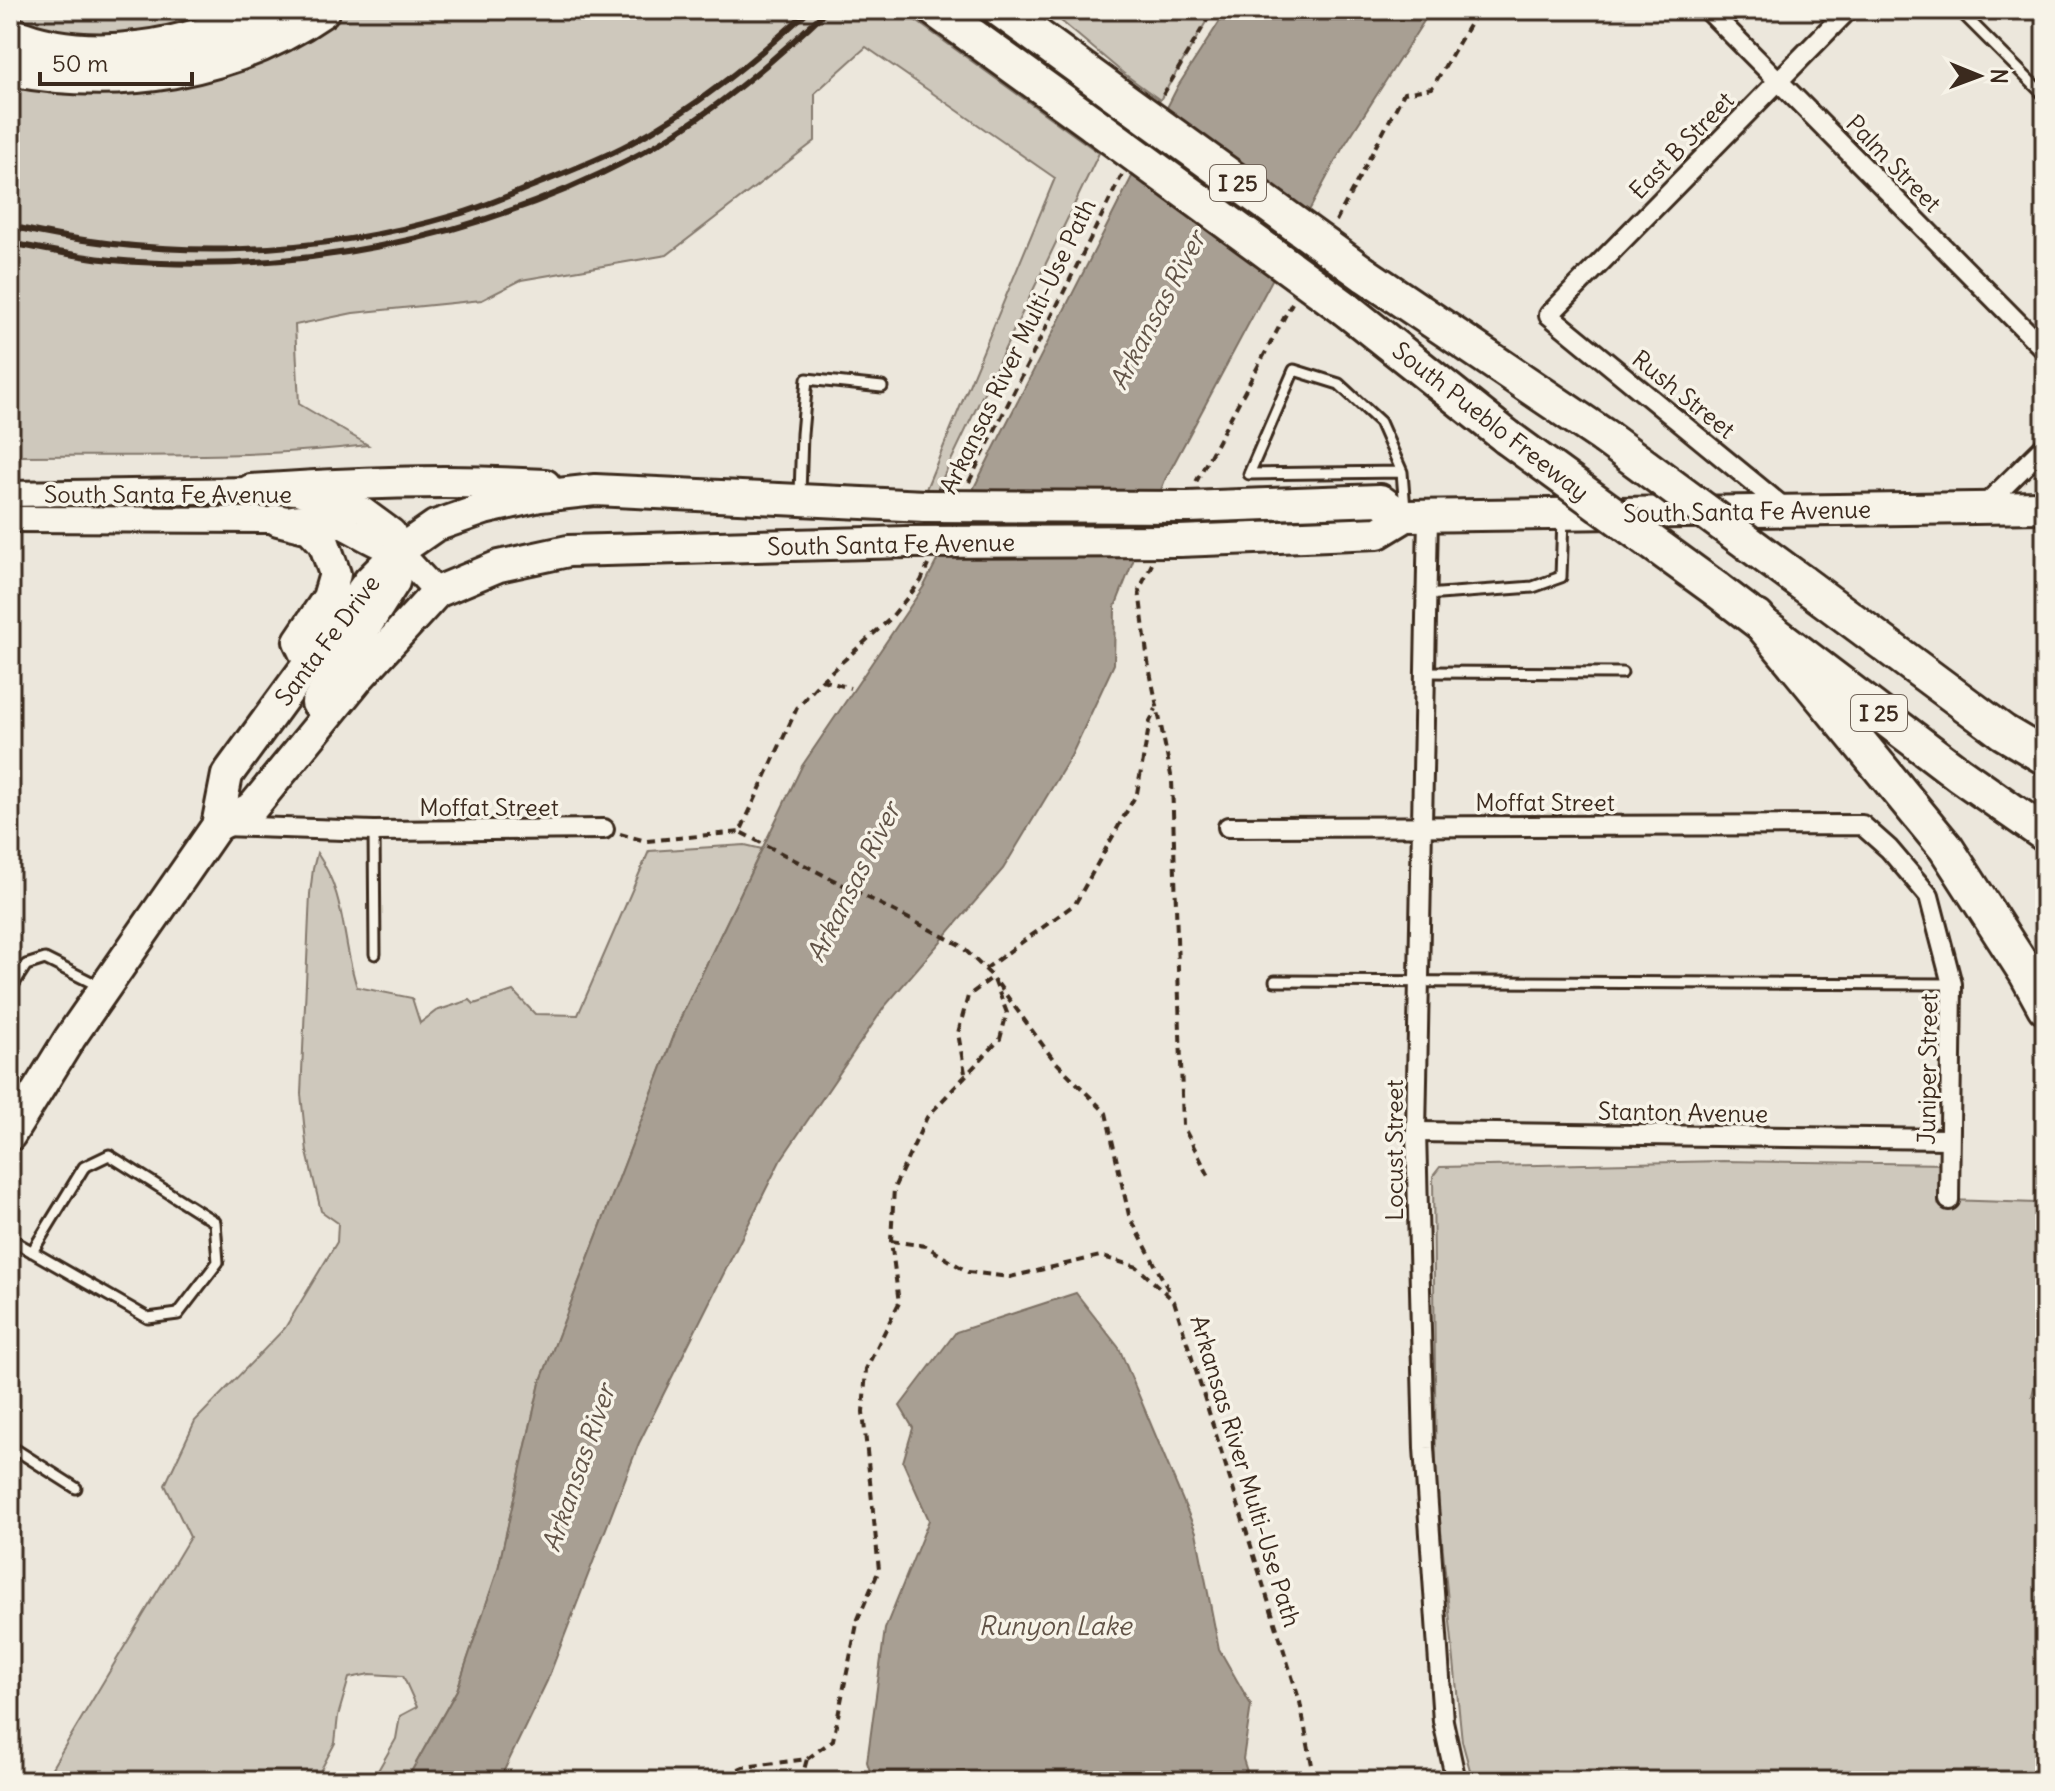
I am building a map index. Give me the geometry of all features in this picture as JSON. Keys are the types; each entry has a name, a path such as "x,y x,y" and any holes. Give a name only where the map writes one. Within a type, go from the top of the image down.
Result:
{"highway":[{"path":"10,34 45,46 126,49 185,40 267,10"},
{"path":"10,68 75,78 109,78 173,71 257,46 322,10"},
{"name":"South Pueblo Freeway","path":"936,10 1346,309 1507,437 1757,618 1959,774 2045,834"},
{"name":"South Pueblo Freeway","path":"1001,10 1035,25 1113,92 1364,274 1605,437 2003,732 2045,757"},
{"path":"1757,618 1946,848 2045,1007"},
{"path":"1849,618 2035,733 2045,736"}],"main road":[{"path":"251,490 386,481 477,482 595,490"},
{"name":"South Santa Fe Avenue","path":"540,496 595,490 925,506 1189,500 1380,500 1412,516"},
{"name":"Santa Fe Drive","path":"17,1118 217,826 227,775 369,581 399,551 435,526 484,509 540,496"},
{"name":"South Santa Fe Avenue","path":"437,592 499,566 568,551 920,548 1378,533 1412,516 2045,507"},
{"path":"278,520 310,528 324,543 333,563 335,574 328,598 299,641 309,662"},
{"path":"283,769 310,714 394,582 399,551"},
{"name":"Santa Fe Drive","path":"217,826 253,807 406,623 437,592"}],"street":[{"name":"Palm Street","path":"1708,10 2045,350"},
{"name":"East B Street","path":"1549,315 1848,10"},
{"name":"Rush Street","path":"1549,315 1788,511"},
{"path":"1983,507 2045,446"},
{"name":"South Santa Fe Avenue","path":"10,494 296,492 363,510 393,532 399,551 437,592"},
{"name":"South Santa Fe Avenue","path":"10,519 278,520 313,516 344,527 384,549 399,551"},
{"name":"Locust Street","path":"1412,516 1426,595 1416,1132 1424,1448 1443,1721 1456,1781"},
{"name":"Moffat Street","path":"1228,827 1862,825"},
{"name":"Juniper Street","path":"1862,825 1889,849 1929,896 1952,984 1949,1200"},
{"name":"Moffat Street","path":"217,826 374,831 604,829"},
{"name":"Stanton Avenue","path":"1416,1132 1949,1139"}],"lane":[{"path":"1959,10 2045,96"},
{"path":"1402,472 1249,474 1294,370 1339,384 1380,422 1402,472 1412,516"},
{"path":"800,501 807,379 882,387"},
{"path":"1426,595 1533,587 1561,577 1563,514"},
{"path":"1424,672 1622,673"},
{"path":"374,831 375,954"},
{"path":"10,990 26,965 45,959 104,989"},
{"path":"1275,981 1952,984"},
{"path":"10,1239 32,1252 148,1318 178,1314 218,1262 215,1222 109,1155 84,1167 32,1252"},
{"path":"10,1446 76,1488"}],"path":[{"path":"1160,100 1213,10"},
{"path":"1330,231 1404,93 1432,88 1478,10"},
{"name":"Arkansas River Multi-Use Path","path":"967,486 1125,169"},
{"path":"1189,500 1293,300"},
{"path":"740,832 797,708 822,680 889,620 921,581 920,548"},
{"path":"1153,563 1139,590 1148,662 1172,780 1183,1126 1211,1180"},
{"path":"822,680 850,688"},
{"path":"985,969 1075,904 1137,793 1150,721 1157,707"},
{"path":"604,829 646,841 740,832 960,945 993,977 1053,1059 1106,1113 1129,1215 1174,1301"},
{"path":"965,1074 958,1033 968,996 993,977"},
{"path":"713,1781 743,1767 807,1759 833,1740 858,1619 879,1570 863,1412 866,1369 899,1303 891,1241 894,1188 927,1117 1000,1039 1007,1013 993,977"},
{"name":"Arkansas River Multi-Use Path","path":"891,1241 926,1246 968,1272 1010,1277 1100,1256 1137,1267 1174,1301 1300,1702 1315,1781"},
{"path":"801,1781 807,1759"}],"shaded area":[{"path":"10,10 227,10 187,24 127,36 56,35 10,18"},
{"path":"345,10 832,10 838,15 844,10 901,10 1099,153 937,490 926,489 1055,178 866,47 815,93 815,141 667,255 521,280 482,300 353,313 295,325 299,404 368,445 234,454 10,456 10,82 313,35"},
{"path":"1048,10 1213,10 1160,100"},
{"path":"745,845 762,849 682,1015 540,1383 498,1570 457,1690 406,1781 372,1781 396,1739 400,1716 417,1707 403,1676 370,1674 349,1678 338,1716 335,1743 315,1781 44,1781 190,1537 165,1485 195,1421 285,1328 337,1242 338,1223 321,1211 307,1152 301,1094 310,894 317,853 327,869 339,902 357,987 412,998 420,1023 436,1011 470,1000 474,1004 513,991 535,1014 578,1015 649,851"},
{"path":"1723,1161 1949,1164 1949,1200 2036,1203 2035,1383 2032,1396 2045,1399 2045,1781 1473,1781 1462,1741 1436,1481 1433,1176 1440,1167"}],"water":[{"name":"Arkansas River","path":"1227,10 1431,10 1342,149 1165,480 1115,607 1114,664 1071,756 1003,869 885,1006 780,1161 639,1443 547,1681 499,1781 406,1781 457,1690 498,1569 540,1383 682,1015 802,766 924,586 1178,86"},
{"name":"Runyon Lake","path":"1076,1293 1119,1348 1196,1532 1219,1649 1251,1705 1243,1759 1250,1781 873,1781 867,1762 885,1629 929,1520 903,1462 913,1428 900,1406 956,1332"}],"railway":[{"path":"10,226 120,245 233,249 345,240 455,215 585,165 653,130 723,83 809,10"},
{"path":"10,243 112,260 180,264 314,257 446,231 510,211 573,186 660,142 711,109 827,10"}]}
